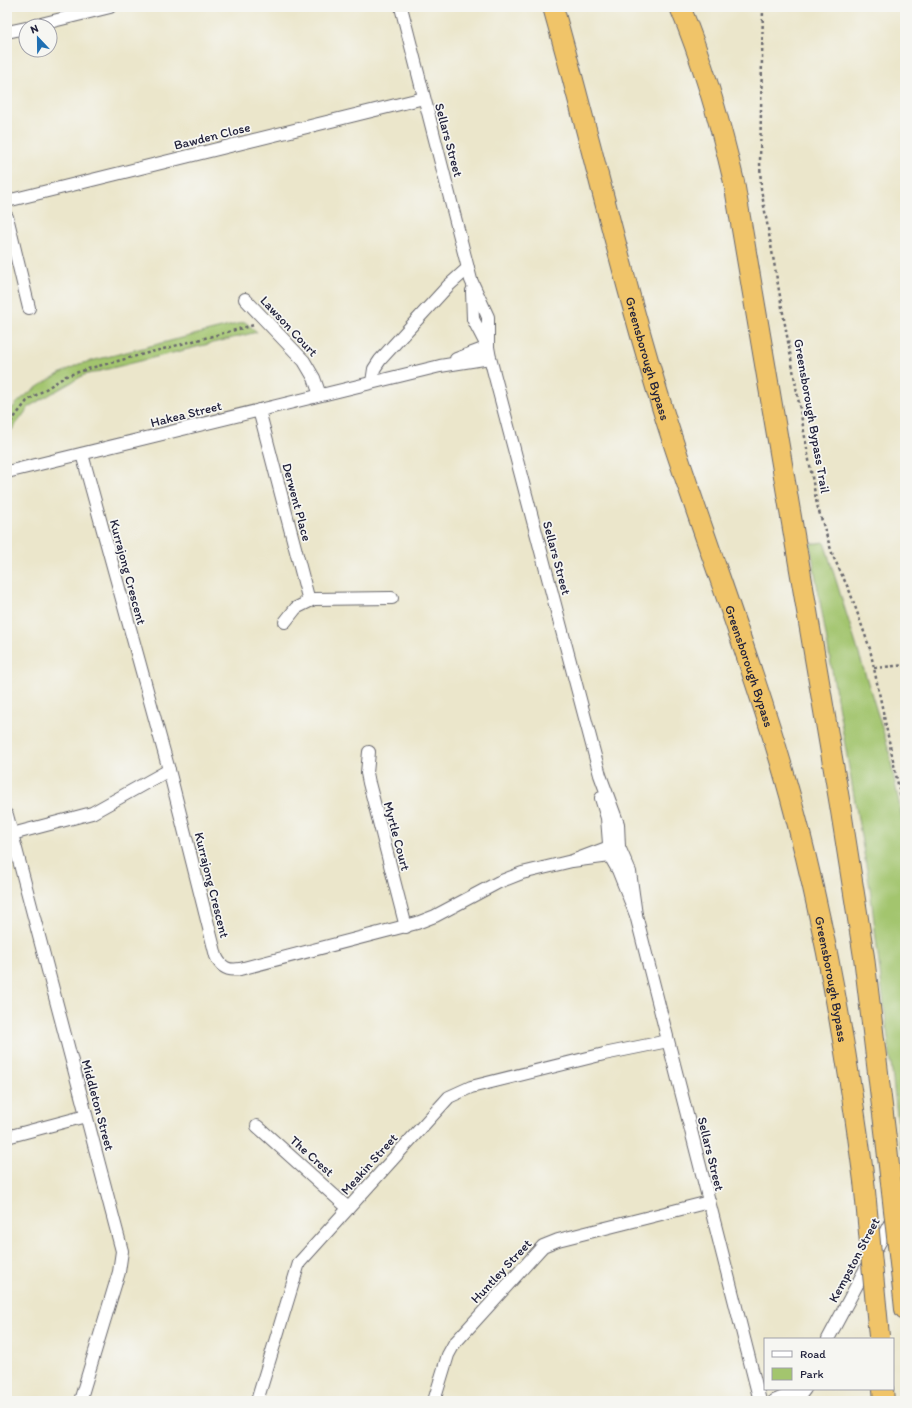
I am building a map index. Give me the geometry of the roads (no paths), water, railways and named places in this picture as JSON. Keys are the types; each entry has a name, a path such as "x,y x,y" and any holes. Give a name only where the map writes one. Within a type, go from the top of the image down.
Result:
{"highway":[{"name":"Greensborough Bypass","path":"553,7 615,243 666,418 748,658 793,808 836,1000 853,1096 864,1180 879,1338"},
{"path":"680,7 699,54 716,109 734,182 841,812 864,957 904,1299"},
{"path":"883,1390 884,1401"}],"street":[{"path":"58,20 110,7"},
{"name":"Sellars Street","path":"401,7 470,274 488,317 489,353 600,775 618,824 613,850 630,872 636,915 760,1401"},
{"path":"7,32 18,30"},
{"name":"Bawden Close","path":"7,201 424,98"},
{"path":"7,217 28,308"},
{"path":"372,382 374,369 380,360 448,286 470,274"},
{"name":"Lawson Court","path":"245,299 304,361 314,378 320,395"},
{"name":"Hakea Street","path":"7,472 489,353"},
{"name":"Derwent Place","path":"259,410 309,600"},
{"name":"Kurrajong Crescent","path":"82,454 169,770 216,956 222,966 230,970 240,969 406,926 435,916 512,876 613,850"},
{"path":"285,622 296,608 309,600 392,598"},
{"name":"Myrtle Court","path":"369,752 367,773 369,783 406,926"},
{"path":"12,834 92,813 169,770"},
{"name":"Middleton Street","path":"7,815 121,1243 122,1257 119,1272 80,1401"},
{"name":"Meakin Street","path":"257,1401 299,1263 443,1103 455,1093 667,1037"},
{"path":"7,1137 86,1116"},
{"name":"The Crest","path":"257,1126 348,1208"},
{"name":"Kempston Street","path":"829,1338 905,1195"},
{"name":"Huntley Street","path":"434,1401 448,1355 454,1344 543,1246 558,1240 709,1202"},
{"path":"774,1401 788,1395 794,1390"},
{"path":"796,1401 804,1390"}]}
